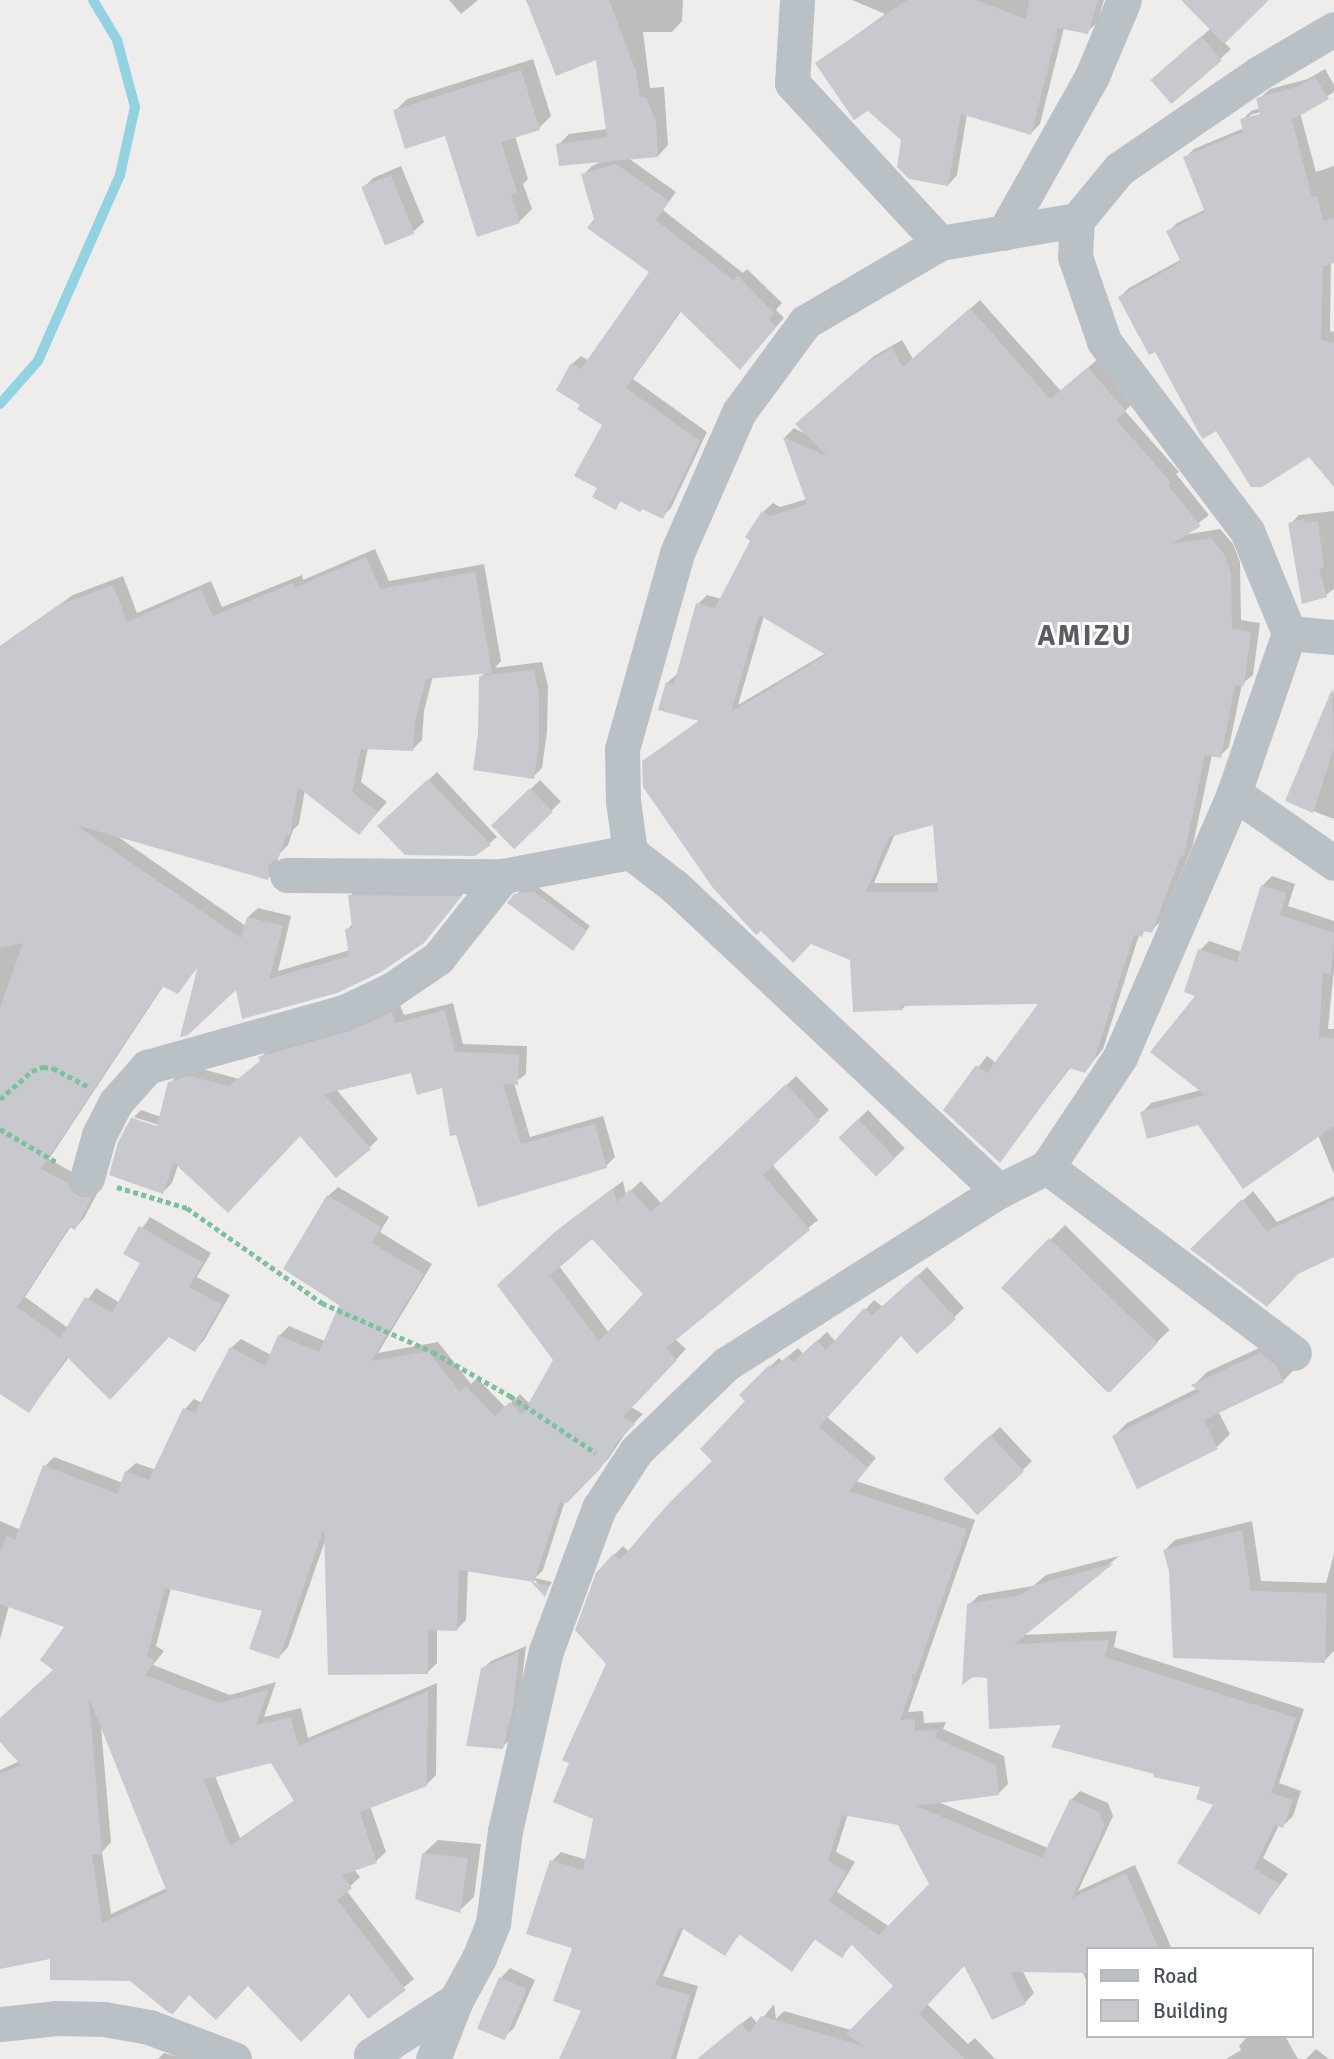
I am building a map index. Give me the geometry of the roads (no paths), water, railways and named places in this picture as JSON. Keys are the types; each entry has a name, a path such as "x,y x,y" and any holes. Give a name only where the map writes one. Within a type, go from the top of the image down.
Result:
{"street":[{"path":"797,0 792,83 940,243"},
{"path":"1004,233 1092,76 1124,0"},
{"path":"433,2059 456,2000 479,1958 493,1923 505,1831 546,1651 599,1508 636,1451 726,1364 999,1191 1047,1167 1120,1057 1234,793 1289,633 1247,531 1104,341 1075,257 1077,220 1119,169 1259,73 1334,29"},
{"path":"999,1191 674,886 630,852 623,801 622,749 677,553 739,412 805,322 940,243 1077,220"},
{"path":"1289,633 1334,637"},
{"path":"1234,793 1334,863"},
{"path":"288,875 503,876 630,852"},
{"path":"87,1178 99,1135 116,1102 147,1067 344,1012 391,990 438,958 503,876"},
{"path":"1047,1167 1294,1353"},
{"path":"373,2058 456,2000"},
{"path":"0,2024 56,2018 104,2019 149,2027 234,2059"}],"waterway":[{"path":"0,404 38,361 120,175 135,107 117,40 93,0"}],"district":[{"name":"AMIZU","path":"1085,636"}]}
